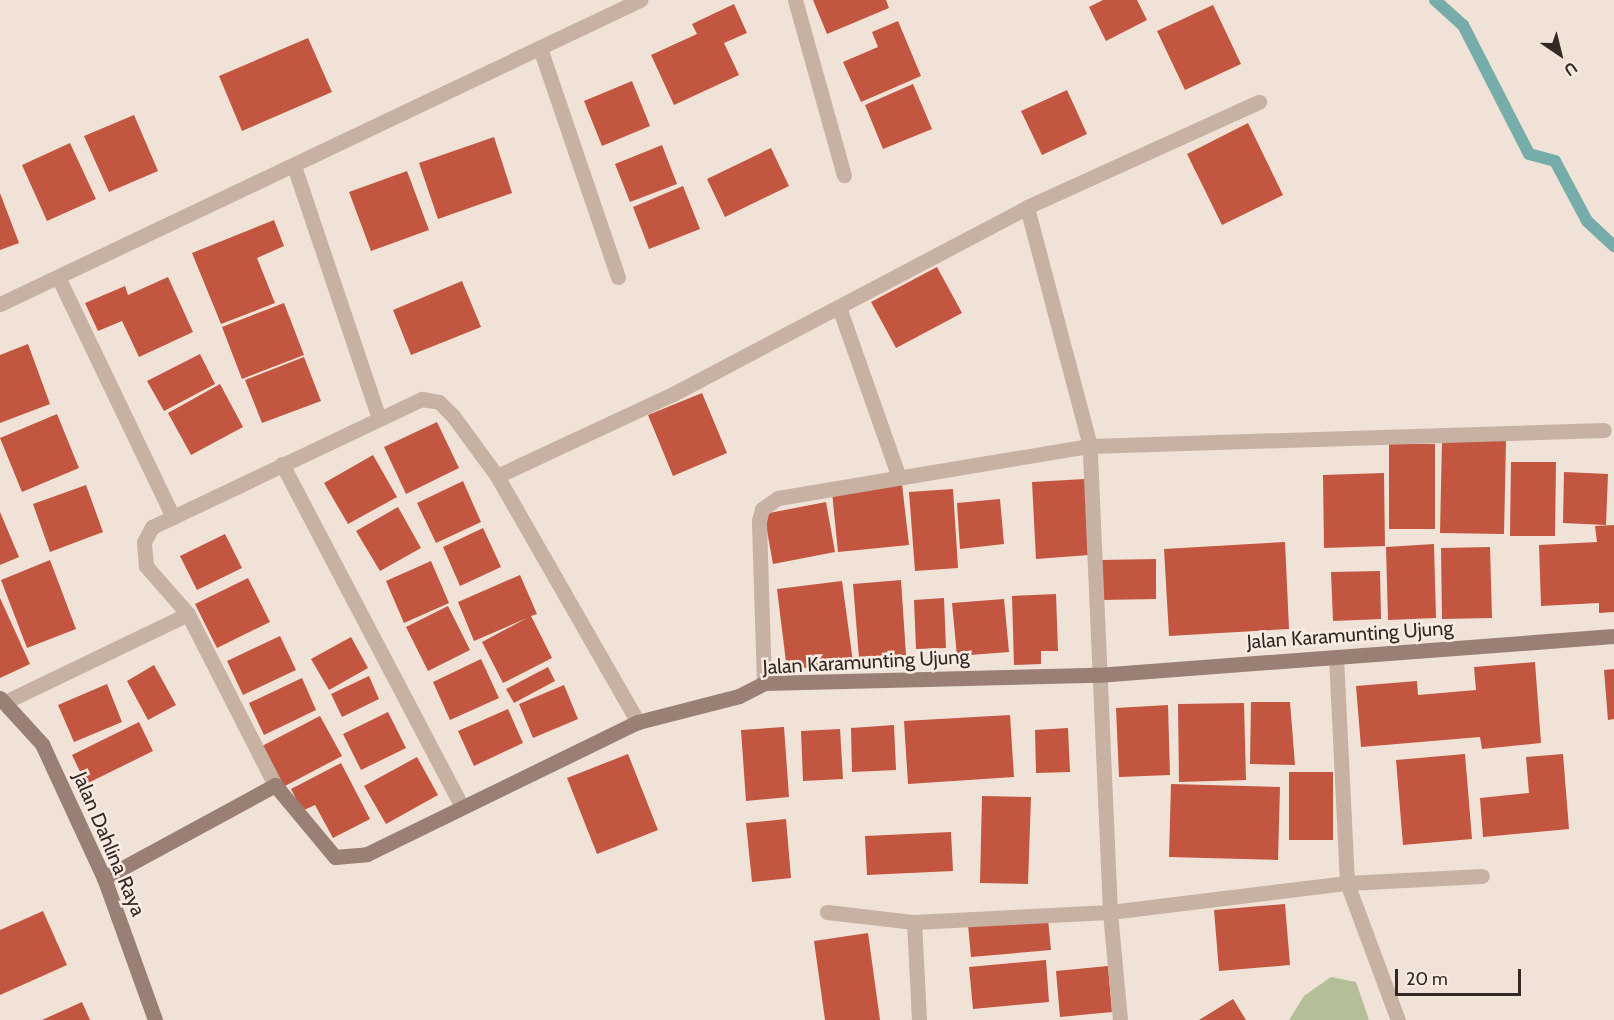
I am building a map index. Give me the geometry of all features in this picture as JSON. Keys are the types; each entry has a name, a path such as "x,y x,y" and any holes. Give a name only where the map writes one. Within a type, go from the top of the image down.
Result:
{"street":[{"path":"0,304 59,279 640,0"},
{"path":"795,0 844,175"},
{"path":"540,48 618,277"},
{"path":"497,476 839,307 1027,207 1259,102"},
{"path":"294,166 378,416"},
{"path":"1027,207 1090,446 1097,675 1110,912 1120,1020"},
{"path":"59,279 173,517"},
{"path":"839,307 898,474"},
{"path":"104,878 275,785 188,614 146,566 144,542 152,527 378,416 422,399 439,402 497,476 638,722"},
{"path":"764,683 762,509 778,498 898,474 1090,446 1605,430"},
{"path":"282,464 461,805"},
{"path":"3,700 188,614"},
{"name":"Jalan Karamunting Ujung","path":"275,785 335,856 351,858 638,722 739,696 764,683 1097,675 1614,636"},
{"path":"1336,657 1347,883 1398,1020"},
{"name":"Jalan Dahlina Raya","path":"3,700 42,744 104,878 155,1020"},
{"path":"827,912 914,922 1110,912 1347,883 1482,876"},
{"path":"914,922 919,1020"}],"green space":[{"path":"1331,977 1356,982 1369,1020 1289,1020 1304,996"}],"building":[{"path":"813,0 886,0 889,8 827,34"},
{"path":"1103,0 1137,0 1147,20 1106,41 1089,7"},
{"path":"734,4 747,33 724,43 739,75 674,105 651,55 697,34 692,24"},
{"path":"1213,5 1241,64 1185,90 1157,31"},
{"path":"898,21 921,76 861,102 843,62 878,47 872,32"},
{"path":"308,38 332,92 242,131 219,76"},
{"path":"632,81 650,126 602,146 584,101"},
{"path":"913,84 932,129 883,149 865,105"},
{"path":"1067,90 1087,134 1042,155 1021,111"},
{"path":"134,115 158,171 109,192 84,136"},
{"path":"1248,123 1283,195 1222,225 1187,154"},
{"path":"494,137 512,193 438,219 419,163"},
{"path":"70,143 96,199 47,221 22,165"},
{"path":"662,145 677,184 630,202 615,164"},
{"path":"771,148 789,186 725,217 707,179"},
{"path":"407,171 429,230 371,251 349,192"},
{"path":"683,186 700,229 649,249 633,207"},
{"path":"0,193 19,243 0,250"},
{"path":"274,220 284,246 257,258 275,303 221,324 192,253"},
{"path":"937,267 962,313 896,348 871,302"},
{"path":"168,277 193,332 139,357 122,321 98,331 85,303 125,286 128,295"},
{"path":"462,281 481,327 411,355 393,310"},
{"path":"284,303 304,355 242,379 222,327"},
{"path":"28,344 50,404 0,423 0,355"},
{"path":"200,354 215,384 164,411 147,381"},
{"path":"304,357 321,401 262,423 245,380"},
{"path":"220,384 243,427 191,455 168,413"},
{"path":"702,393 727,453 673,476 648,415"},
{"path":"57,414 79,468 22,492 0,438"},
{"path":"437,422 459,468 406,494 384,447"},
{"path":"1442,440 1506,440 1504,534 1440,533"},
{"path":"1389,444 1435,444 1435,529 1389,529"},
{"path":"373,455 397,497 348,524 324,483"},
{"path":"1511,462 1556,462 1555,536 1510,536"},
{"path":"1564,472 1608,474 1606,525 1563,523"},
{"path":"1384,473 1385,546 1324,548 1323,475"},
{"path":"1085,479 1089,555 1036,559 1032,482"},
{"path":"463,481 481,522 436,543 417,503"},
{"path":"902,484 909,545 838,552 832,492"},
{"path":"86,485 103,532 50,552 33,504"},
{"path":"953,489 958,568 915,571 909,492"},
{"path":"1000,499 1004,544 960,549 957,503"},
{"path":"826,502 835,552 773,564 764,514"},
{"path":"398,507 421,548 380,571 356,531"},
{"path":"0,512 19,557 0,565"},
{"path":"1614,525 1614,612 1599,613 1599,603 1541,606 1539,545 1597,542 1595,526"},
{"path":"483,528 501,567 460,586 443,547"},
{"path":"225,534 242,568 197,590 180,556"},
{"path":"1285,542 1289,629 1169,636 1164,549"},
{"path":"1434,544 1436,618 1388,620 1386,547"},
{"path":"1490,547 1492,618 1442,619 1441,548"},
{"path":"1156,559 1156,599 1101,600 1100,560"},
{"path":"50,560 76,629 27,648 1,580"},
{"path":"431,561 449,603 404,623 386,581"},
{"path":"1380,571 1381,619 1333,621 1331,572"},
{"path":"520,575 537,614 531,616 552,658 503,683 482,642 527,618 474,641 458,602"},
{"path":"248,578 270,622 217,648 195,604"},
{"path":"901,580 906,655 859,658 853,584"},
{"path":"842,581 853,662 787,670 777,589"},
{"path":"1056,594 1058,651 1041,651 1041,664 1014,665 1012,596"},
{"path":"0,598 30,664 0,678"},
{"path":"944,598 946,648 916,649 914,600"},
{"path":"1004,599 1009,652 957,656 952,603"},
{"path":"448,606 470,650 428,671 406,627"},
{"path":"280,636 296,670 243,695 227,661"},
{"path":"351,637 368,668 329,690 311,659"},
{"path":"481,659 499,698 450,720 433,682"},
{"path":"1535,662 1541,743 1482,749 1480,737 1361,747 1356,686 1417,681 1418,695 1476,690 1474,667"},
{"path":"154,665 176,705 148,720 127,681"},
{"path":"548,667 555,681 514,703 506,689"},
{"path":"1614,669 1614,719 1608,720 1604,670"},
{"path":"369,676 379,699 342,717 331,694"},
{"path":"302,678 316,710 264,735 249,703"},
{"path":"107,684 122,722 74,742 58,705"},
{"path":"564,685 578,719 533,738 519,704"},
{"path":"1251,702 1290,702 1295,765 1250,764"},
{"path":"1244,703 1246,780 1179,782 1178,704"},
{"path":"1168,705 1170,775 1119,777 1116,708"},
{"path":"508,709 523,743 474,766 458,731"},
{"path":"388,712 406,748 361,770 343,734"},
{"path":"1010,715 1014,777 908,784 904,721"},
{"path":"320,716 342,756 283,787 262,746"},
{"path":"139,722 153,751 86,784 72,755"},
{"path":"894,725 896,770 852,772 851,728"},
{"path":"784,727 789,797 746,801 741,730"},
{"path":"1068,728 1070,772 1036,773 1035,730"},
{"path":"840,729 843,779 803,781 801,731"},
{"path":"628,754 658,830 597,854 567,778"},
{"path":"1465,754 1472,839 1403,845 1396,760"},
{"path":"1563,754 1569,829 1483,837 1480,798 1529,793 1526,757"},
{"path":"417,757 438,795 386,824 364,786"},
{"path":"341,763 370,819 333,838 315,805 302,811 291,789"},
{"path":"1289,772 1333,772 1333,840 1289,840"},
{"path":"1171,784 1280,787 1278,860 1169,857"},
{"path":"982,796 1031,797 1028,884 980,883"},
{"path":"786,819 791,878 752,882 746,823"},
{"path":"951,832 953,871 867,875 865,836"},
{"path":"1285,904 1290,965 1219,971 1214,910"},
{"path":"43,911 67,965 0,995 0,930"},
{"path":"1048,919 1051,950 971,957 968,925"},
{"path":"868,933 880,1020 825,1020 814,941"},
{"path":"1046,960 1049,1002 973,1009 969,967"},
{"path":"1108,966 1112,1012 1060,1017 1056,971"},
{"path":"1233,999 1246,1020 1199,1020"},
{"path":"82,1002 90,1020 42,1020"}],"waterway":[{"path":"1435,0 1463,25 1529,154 1555,161 1587,221 1614,246"}]}
